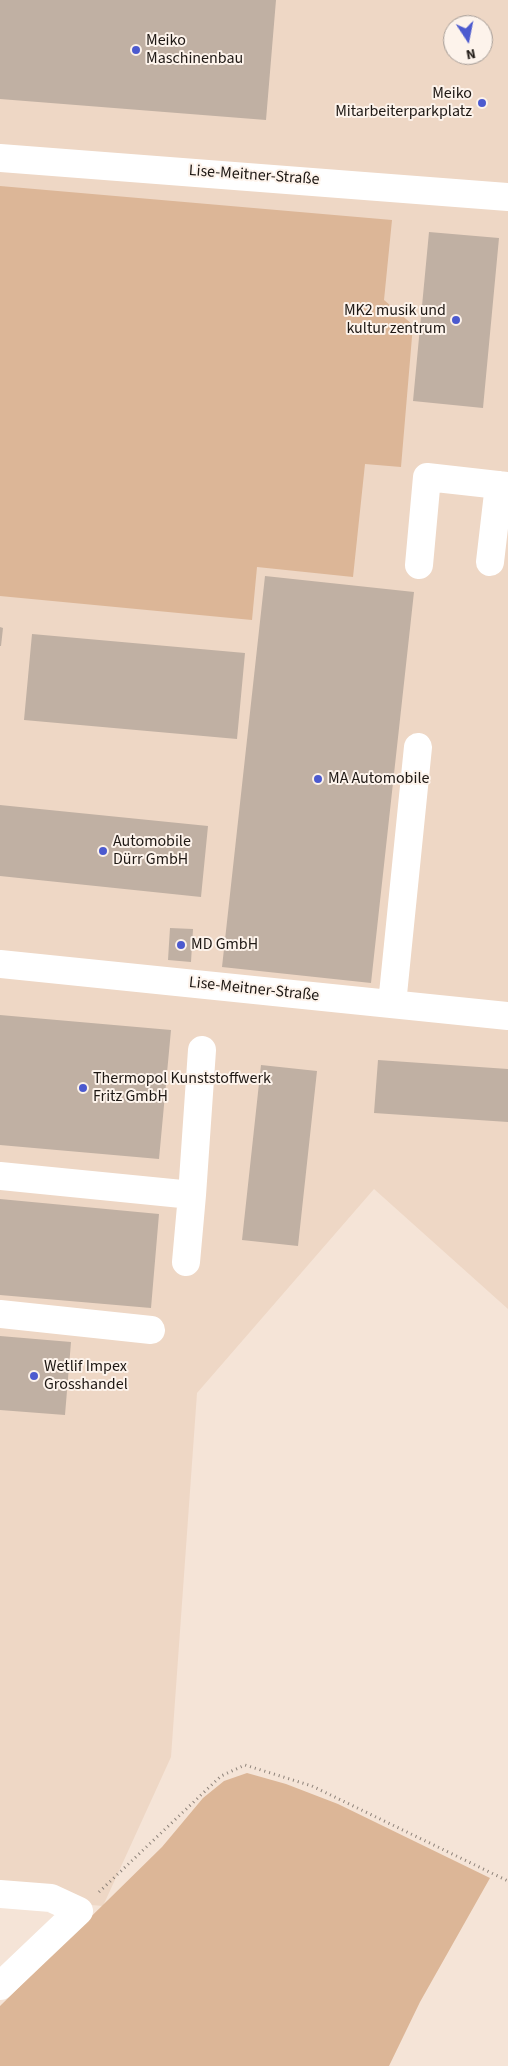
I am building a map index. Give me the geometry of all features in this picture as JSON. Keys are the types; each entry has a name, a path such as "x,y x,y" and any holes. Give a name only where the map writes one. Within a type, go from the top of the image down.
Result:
{"street":[{"name":"Lise-Meitner-Straße","path":"0,158 508,197"},
{"path":"419,565 427,477 503,486 490,562"},
{"path":"392,1004 418,747"},
{"name":"Lise-Meitner-Straße","path":"0,964 508,1016"},
{"path":"186,1262 202,1050"},
{"path":"0,1176 192,1195"},
{"path":"0,1314 151,1330"},
{"path":"0,1894 52,1898 79,1911 0,1986"}],"path":[{"path":"79,1911 221,1776 244,1765 312,1786 508,1881"}],"shaded area":[{"path":"0,0 508,0 508,1309 374,1189 197,1393 171,1757 103,1906 0,1897"},
{"path":"0,186 392,220 384,300 413,325 401,467 365,464 353,577 257,567 252,620 0,596"},
{"path":"247,1773 286,1784 338,1804 490,1878 420,2002 389,2066 0,2066 0,2006 162,1847 203,1798 224,1781"}],"building":[{"name":"Meiko Maschinenbau","path":"0,0 276,0 266,120 0,99"},
{"name":"MK2 musik und kultur zentrum","path":"429,232 499,238 483,408 413,401"},
{"name":"MA Automobile","path":"265,576 414,592 371,983 222,967"},
{"path":"0,627 3,628 1,646 0,646"},
{"path":"32,634 245,653 237,739 24,720"},
{"name":"Automobile Dürr GmbH","path":"0,805 208,826 201,897 0,876"},
{"name":"MD GmbH","path":"170,928 193,929 191,962 168,960"},
{"name":"Thermopol Kunststoffwerk Fritz GmbH","path":"0,1015 171,1030 159,1159 0,1145"},
{"path":"378,1060 508,1069 508,1122 374,1113"},
{"path":"261,1065 317,1071 298,1246 242,1240"},
{"path":"0,1199 159,1214 151,1308 0,1295"},
{"name":"Wetlif Impex Grosshandel","path":"0,1336 71,1342 65,1415 0,1410"}],"place":[{"name":"Meiko Maschinenbau","path":"136,50"},
{"name":"Meiko Mitarbeiterparkplatz","path":"482,103"},
{"name":"MK2 musik und kultur zentrum","path":"456,320"},
{"name":"MA Automobile","path":"318,779"},
{"name":"Automobile Dürr GmbH","path":"103,851"},
{"name":"MD GmbH","path":"181,945"},
{"name":"Thermopol Kunststoffwerk Fritz GmbH","path":"83,1088"},
{"name":"Wetlif Impex Grosshandel","path":"34,1376"}]}
